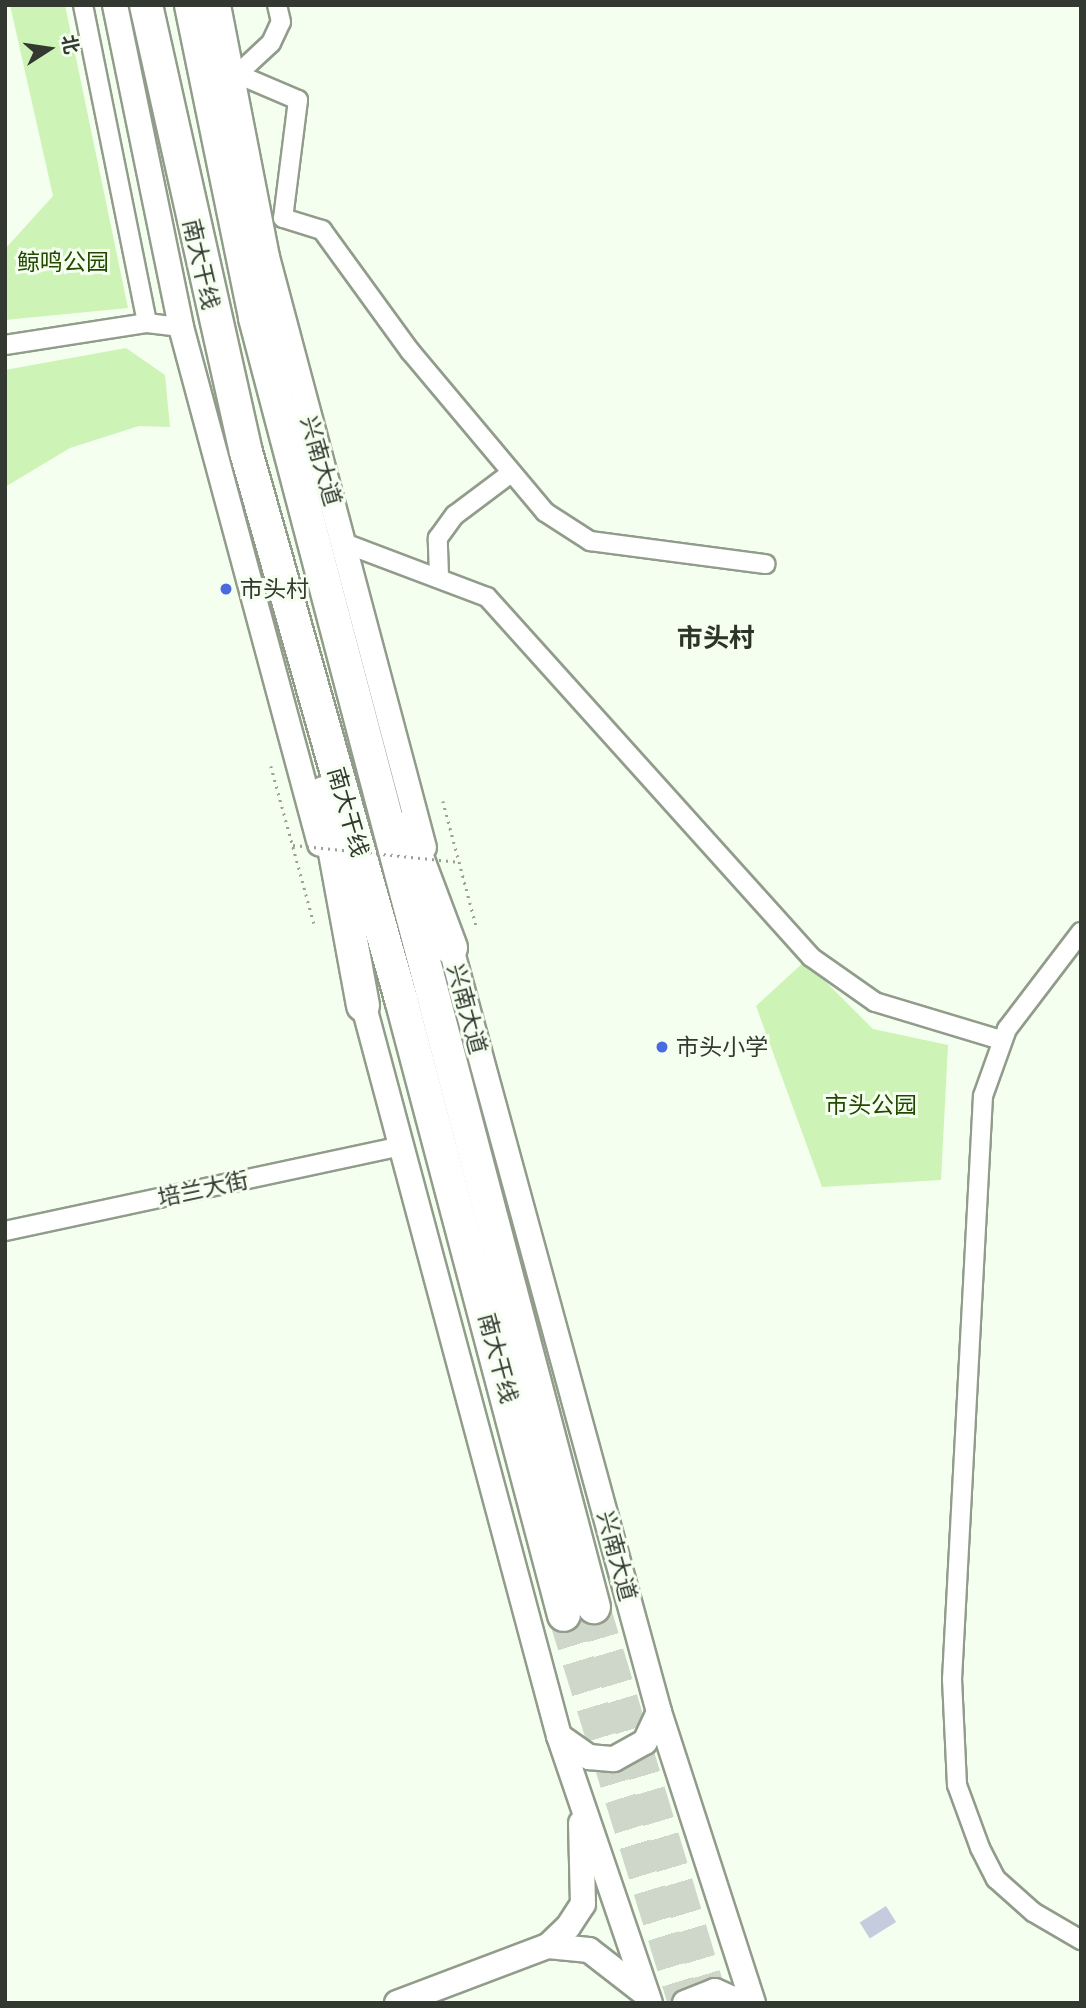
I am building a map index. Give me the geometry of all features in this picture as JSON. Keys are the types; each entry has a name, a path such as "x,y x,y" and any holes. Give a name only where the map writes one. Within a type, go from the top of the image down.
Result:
{"highway":[{"name":"南大干线","path":"146,5 195,242 289,602 579,1611 218,155 191,5"},
{"path":"289,602 363,1005"},
{"path":"349,676 451,948"}],"main road":[{"path":"115,5 181,327 559,1736 648,1999"},
{"name":"兴南大道","path":"218,5 268,257 451,948 659,1712 753,2003"},
{"path":"559,1736 589,1757 614,1759 645,1742 659,1712"},
{"path":"548,1946 583,1904 580,1799"},
{"path":"397,2003 548,1946 589,1950 648,1999"},
{"path":"685,2003 715,1991 742,2003"}],"street":[{"path":"83,5 147,323"},
{"path":"230,71 243,69 271,43 281,22 277,5"},
{"path":"230,71 299,100 283,218 322,230 410,351 545,512 590,541 765,564"},
{"path":"5,345 147,323 181,327"},
{"path":"439,576 438,538 456,515 511,473"},
{"path":"344,543 439,576 487,597 811,957 875,1002 1001,1040"},
{"path":"1081,932 1001,1040 983,1096 953,1742 957,1785 996,1879 1032,1912 1081,1940"},
{"name":"培兰大街","path":"5,1231 401,1146"}],"path":[{"path":"271,766 314,923"},
{"path":"443,801 476,925"},
{"path":"293,845 460,862"}],"green space":[{"name":"鲸鸣公园","path":"10,5 65,5 128,308 5,320 5,249 53,196"},
{"path":"126,348 165,375 170,427 139,426 70,448 5,487 5,370"},
{"name":"市头公园","path":"805,961 873,1029 948,1045 941,1180 822,1187 756,1006"}],"building":[{"path":"886,1906 896,1922 870,1939 860,1922"}],"tunnel":[{"path":"594,1607 713,2003"},
{"path":"564,1615 684,2003"}],"place":[{"name":"市头村","path":"226,589"},
{"name":"市头小学","path":"662,1047"}],"district":[{"name":"市头村","path":"716,639"}]}
